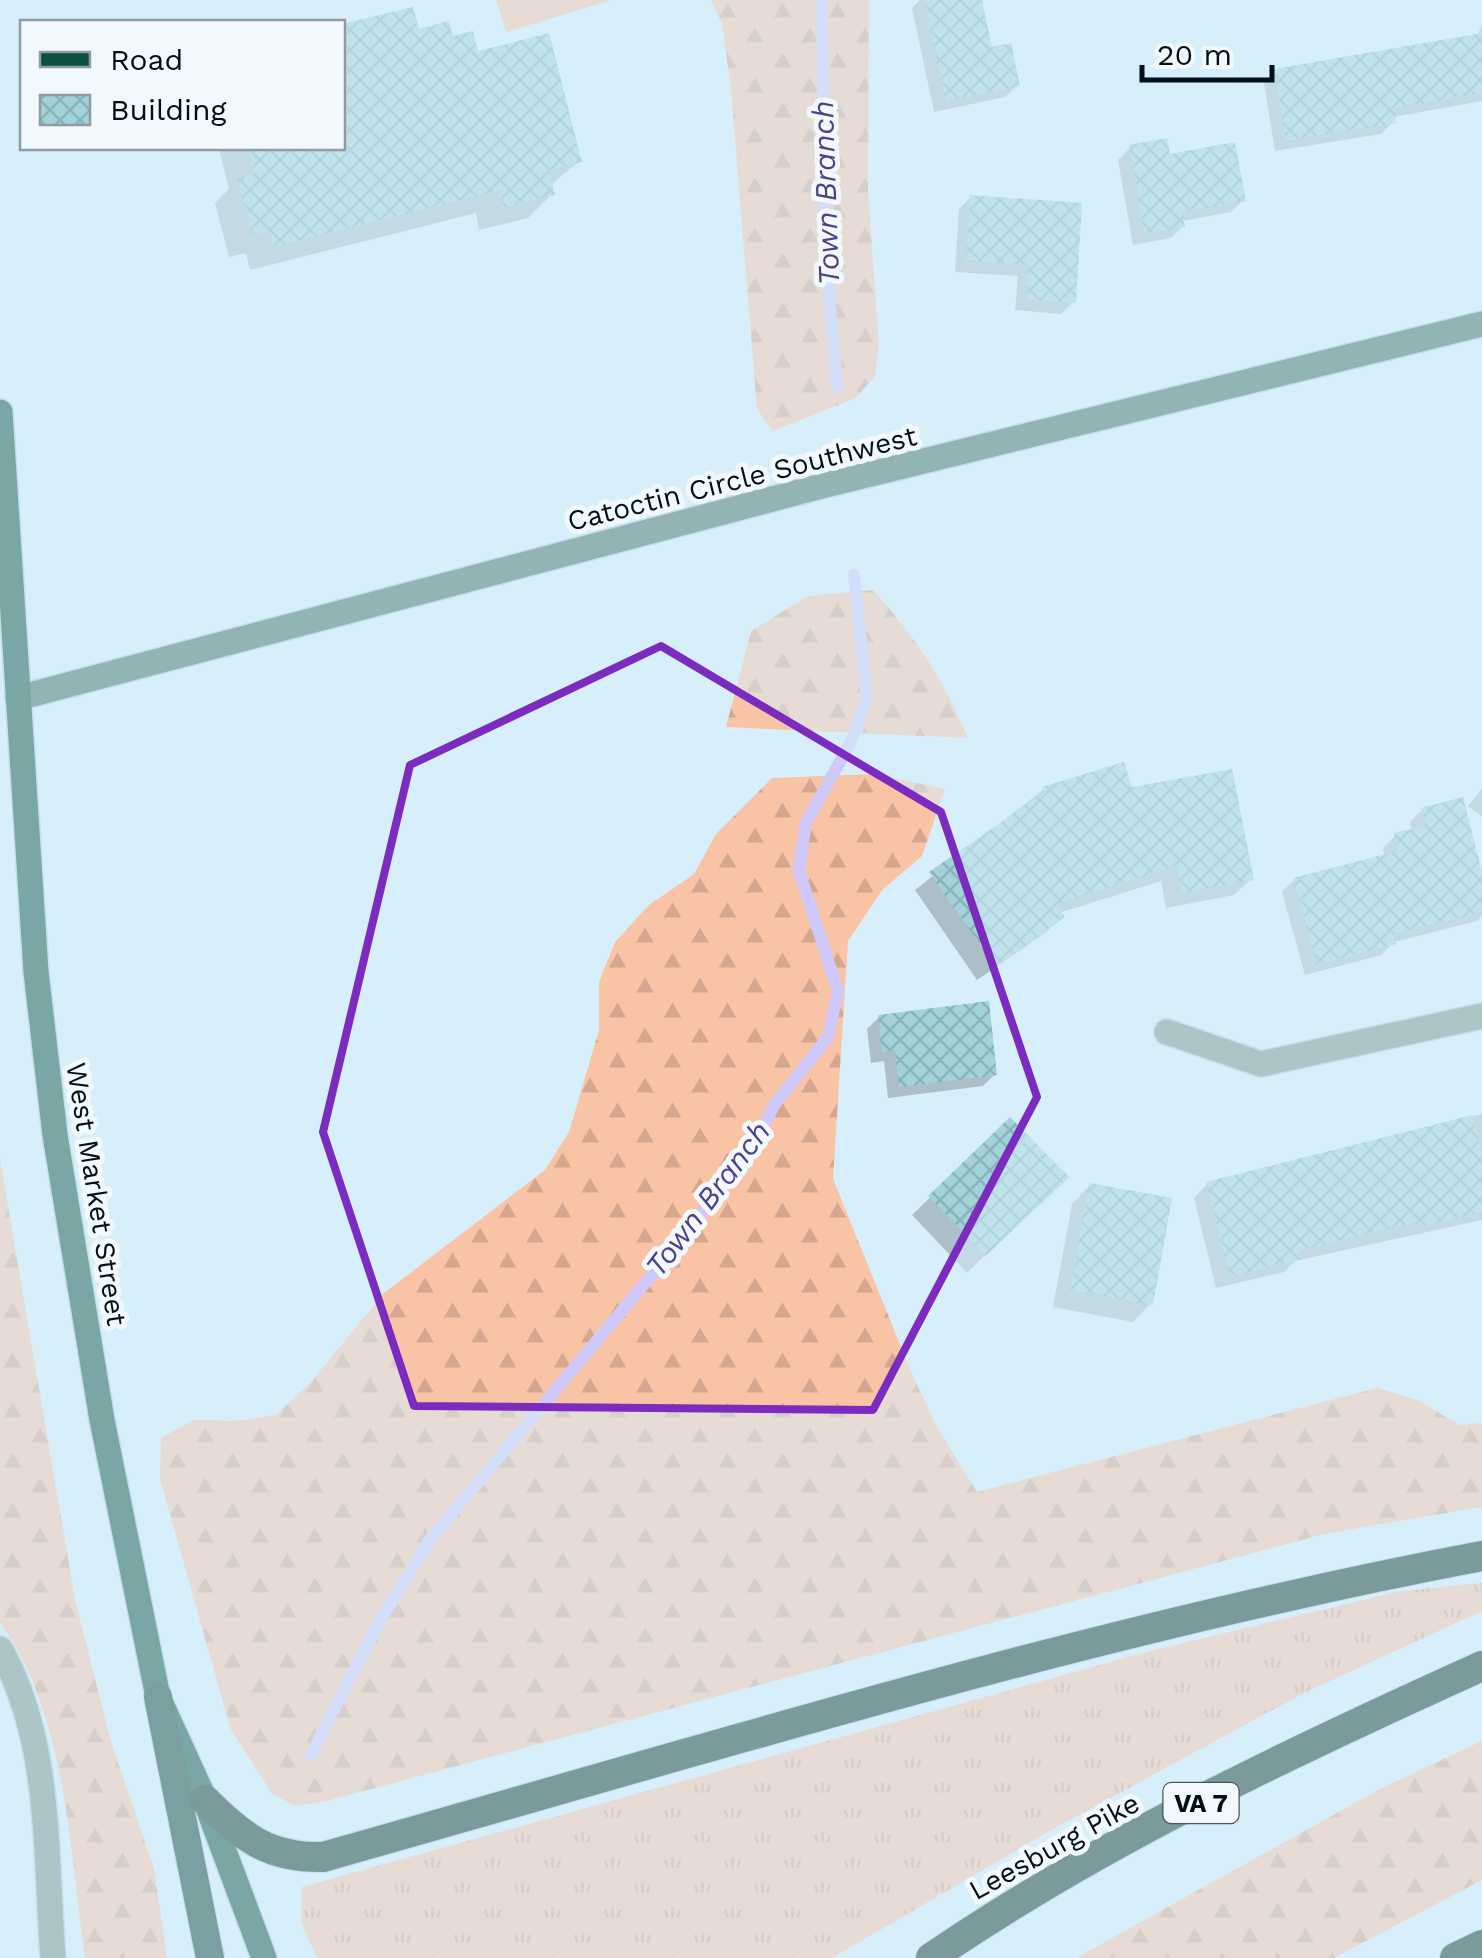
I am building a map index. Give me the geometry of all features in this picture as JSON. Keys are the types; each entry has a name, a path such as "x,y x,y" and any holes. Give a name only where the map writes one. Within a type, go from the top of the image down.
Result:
{"highway":[{"path":"206,1800 257,1844 292,1858 324,1856 1012,1664 1293,1592 1482,1556"},
{"name":"Leesburg Pike","path":"931,1958 980,1924 1135,1837 1348,1726 1482,1666"},
{"path":"158,1697 210,1958"},
{"path":"1455,1958 1482,1945"}],"main road":[{"name":"Catoctin Circle Southwest","path":"18,698 818,487 1482,324"},
{"name":"West Market Street","path":"0,412 36,972 56,1135 102,1420 158,1697 206,1800 264,1958"}],"street":[{"path":"1167,1032 1261,1064 1482,1016"},
{"path":"0,1649 20,1685 37,1750 52,1958"}],"highlighted area":[{"path":"661,646 941,812 1037,1097 873,1410 414,1406 323,1132 410,765"}],"green space":[{"path":"496,0 612,0 506,32"},
{"path":"711,0 869,0 868,191 879,346 875,376 856,398 773,431 757,409 731,90 722,23"},
{"path":"873,590 927,660 968,738 726,727 751,631 808,596"},
{"path":"875,774 945,789 922,856 882,890 848,941 833,1179 912,1374 938,1429 977,1492 1377,1388 1418,1400 1459,1425 1482,1423 1482,1507 1324,1534 326,1801 294,1806 272,1793 231,1730 160,1479 161,1438 193,1420 235,1421 276,1415 310,1383 384,1293 545,1170 569,1132 599,1030 599,982 615,942 649,905 694,874 716,834 772,778"},
{"path":"0,1159 75,1600 110,1738 154,1869 167,1958 85,1958 69,1828 52,1741 22,1659 0,1623"},
{"path":"1482,1583 1482,1611 1304,1693 1053,1829 832,1958 317,1958 301,1922 302,1887 1150,1651 1401,1591"},
{"path":"1482,1741 1482,1880 1334,1958 1076,1958 1380,1789"}],"building":[{"path":"924,0 982,0 992,47 1011,43 1020,86 946,101"},
{"path":"413,7 419,29 449,21 453,36 473,31 478,51 549,33 582,162 549,171 555,195 503,208 499,191 274,247 269,231 252,235 237,178 254,173 248,150 345,150 345,23"},
{"path":"1482,33 1482,93 1394,108 1396,123 1286,141 1274,69"},
{"path":"1167,138 1170,154 1235,142 1246,201 1182,212 1185,227 1144,234 1129,145"},
{"path":"970,195 1082,203 1076,303 1026,299 1028,265 966,260"},
{"path":"1124,762 1132,787 1232,769 1254,880 1182,893 1177,866 1056,904 1065,917 995,966 929,872 1044,793 1042,787"},
{"path":"1463,797 1482,872 1482,912 1393,934 1396,944 1317,965 1293,878 1398,851 1394,833 1425,826 1421,808"},
{"path":"989,1001 997,1075 899,1087 895,1050 882,1052 878,1015"},
{"path":"1473,1115 1482,1154 1482,1212 1424,1226 1422,1221 1299,1251 1301,1259 1230,1277 1206,1182"},
{"path":"1010,1117 1069,1177 986,1256 928,1196"},
{"path":"1089,1183 1172,1198 1153,1305 1070,1290"}],"waterway":[{"name":"Town Branch","path":"822,0 825,243 837,386"},
{"name":"Town Branch","path":"311,1755 375,1629 429,1541 666,1258 753,1148 774,1105 828,1037 838,991 799,871 806,822 851,742 867,698 854,575"}]}
